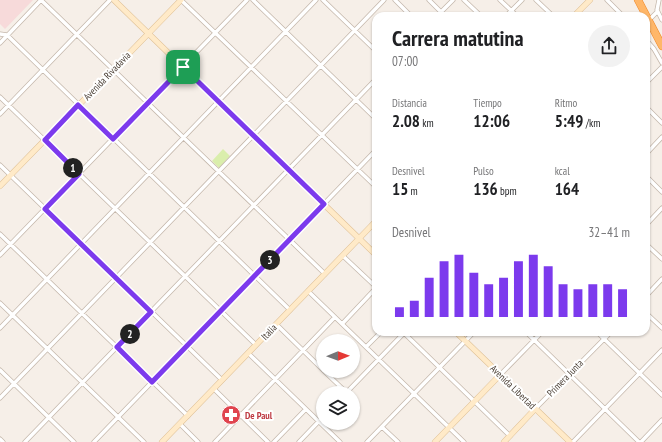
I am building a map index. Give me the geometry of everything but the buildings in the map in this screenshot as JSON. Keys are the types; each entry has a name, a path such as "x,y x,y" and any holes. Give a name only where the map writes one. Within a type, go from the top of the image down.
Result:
{"highway":[{"path":"638,0 644,12"},
{"path":"650,24 662,46"}],"main road":[{"path":"114,0 372,251"},
{"name":"Avenida Rivadavia","path":"0,186 181,0"},
{"path":"578,12 590,0"},
{"name":"Italia","path":"162,442 372,225"},
{"name":"Avenida Libertad","path":"460,336 571,442"},
{"path":"435,442 500,375"},
{"name":"Primera Junta","path":"504,442 535,409"}],"street":[{"path":"0,43 41,0 325,274"},
{"path":"0,114 110,0"},
{"path":"181,0 323,134 372,183"},
{"path":"0,255 247,0"},
{"path":"253,0 372,115"},
{"path":"0,328 316,0"},
{"path":"323,0 372,47"},
{"path":"372,12 384,0"},
{"path":"395,0 407,12"},
{"path":"429,0 441,12 453,0"},
{"path":"464,0 477,12"},
{"path":"500,0 511,11 522,0"},
{"path":"536,0 548,12"},
{"path":"607,0 619,12"},
{"path":"659,0 657,12 662,20"},
{"path":"0,398 372,12"},
{"path":"650,15 657,12"},
{"path":"0,34 7,35 290,310"},
{"path":"650,44 662,63"},
{"path":"650,79 662,67"},
{"path":"25,442 372,83"},
{"path":"0,97 256,345"},
{"path":"650,111 662,123"},
{"path":"650,150 662,138"},
{"path":"94,442 372,154"},
{"path":"0,165 222,380"},
{"path":"650,180 662,192"},
{"path":"650,221 662,208"},
{"path":"0,234 188,416"},
{"path":"650,248 662,259"},
{"path":"343,256 372,284"},
{"path":"650,292 662,279"},
{"path":"308,291 464,442"},
{"path":"342,324 372,292"},
{"path":"0,303 144,442"},
{"path":"215,442 335,317"},
{"path":"650,317 662,328"},
{"path":"276,324 316,362"},
{"path":"366,347 377,336"},
{"path":"353,386 400,336"},
{"path":"408,336 510,436"},
{"path":"367,442 470,336"},
{"path":"530,336 640,442 662,420"},
{"path":"500,375 538,336"},
{"path":"601,336 662,395"},
{"name":"Primera Junta","path":"535,409 607,336"},
{"path":"571,442 662,350"},
{"path":"248,353 316,419"},
{"path":"0,370 74,442"},
{"path":"332,378 339,386"},
{"path":"214,389 268,442"},
{"path":"274,442 306,409"},
{"path":"180,424 198,442"},
{"path":"299,442 316,425"},
{"path":"382,427 398,442"},
{"path":"327,430 340,442"},
{"path":"0,439 3,442"}],"shaded area":[{"path":"0,0 33,0 5,29 0,24"}],"green space":[{"path":"223,149 230,156 219,168 212,161"}],"place":[{"name":"De Paul","path":"231,415"}],"route":[{"path":"183,67 324,204 152,382 117,347 151,312 45,209 79,174 45,140 78,105 113,139 183,67"}]}
